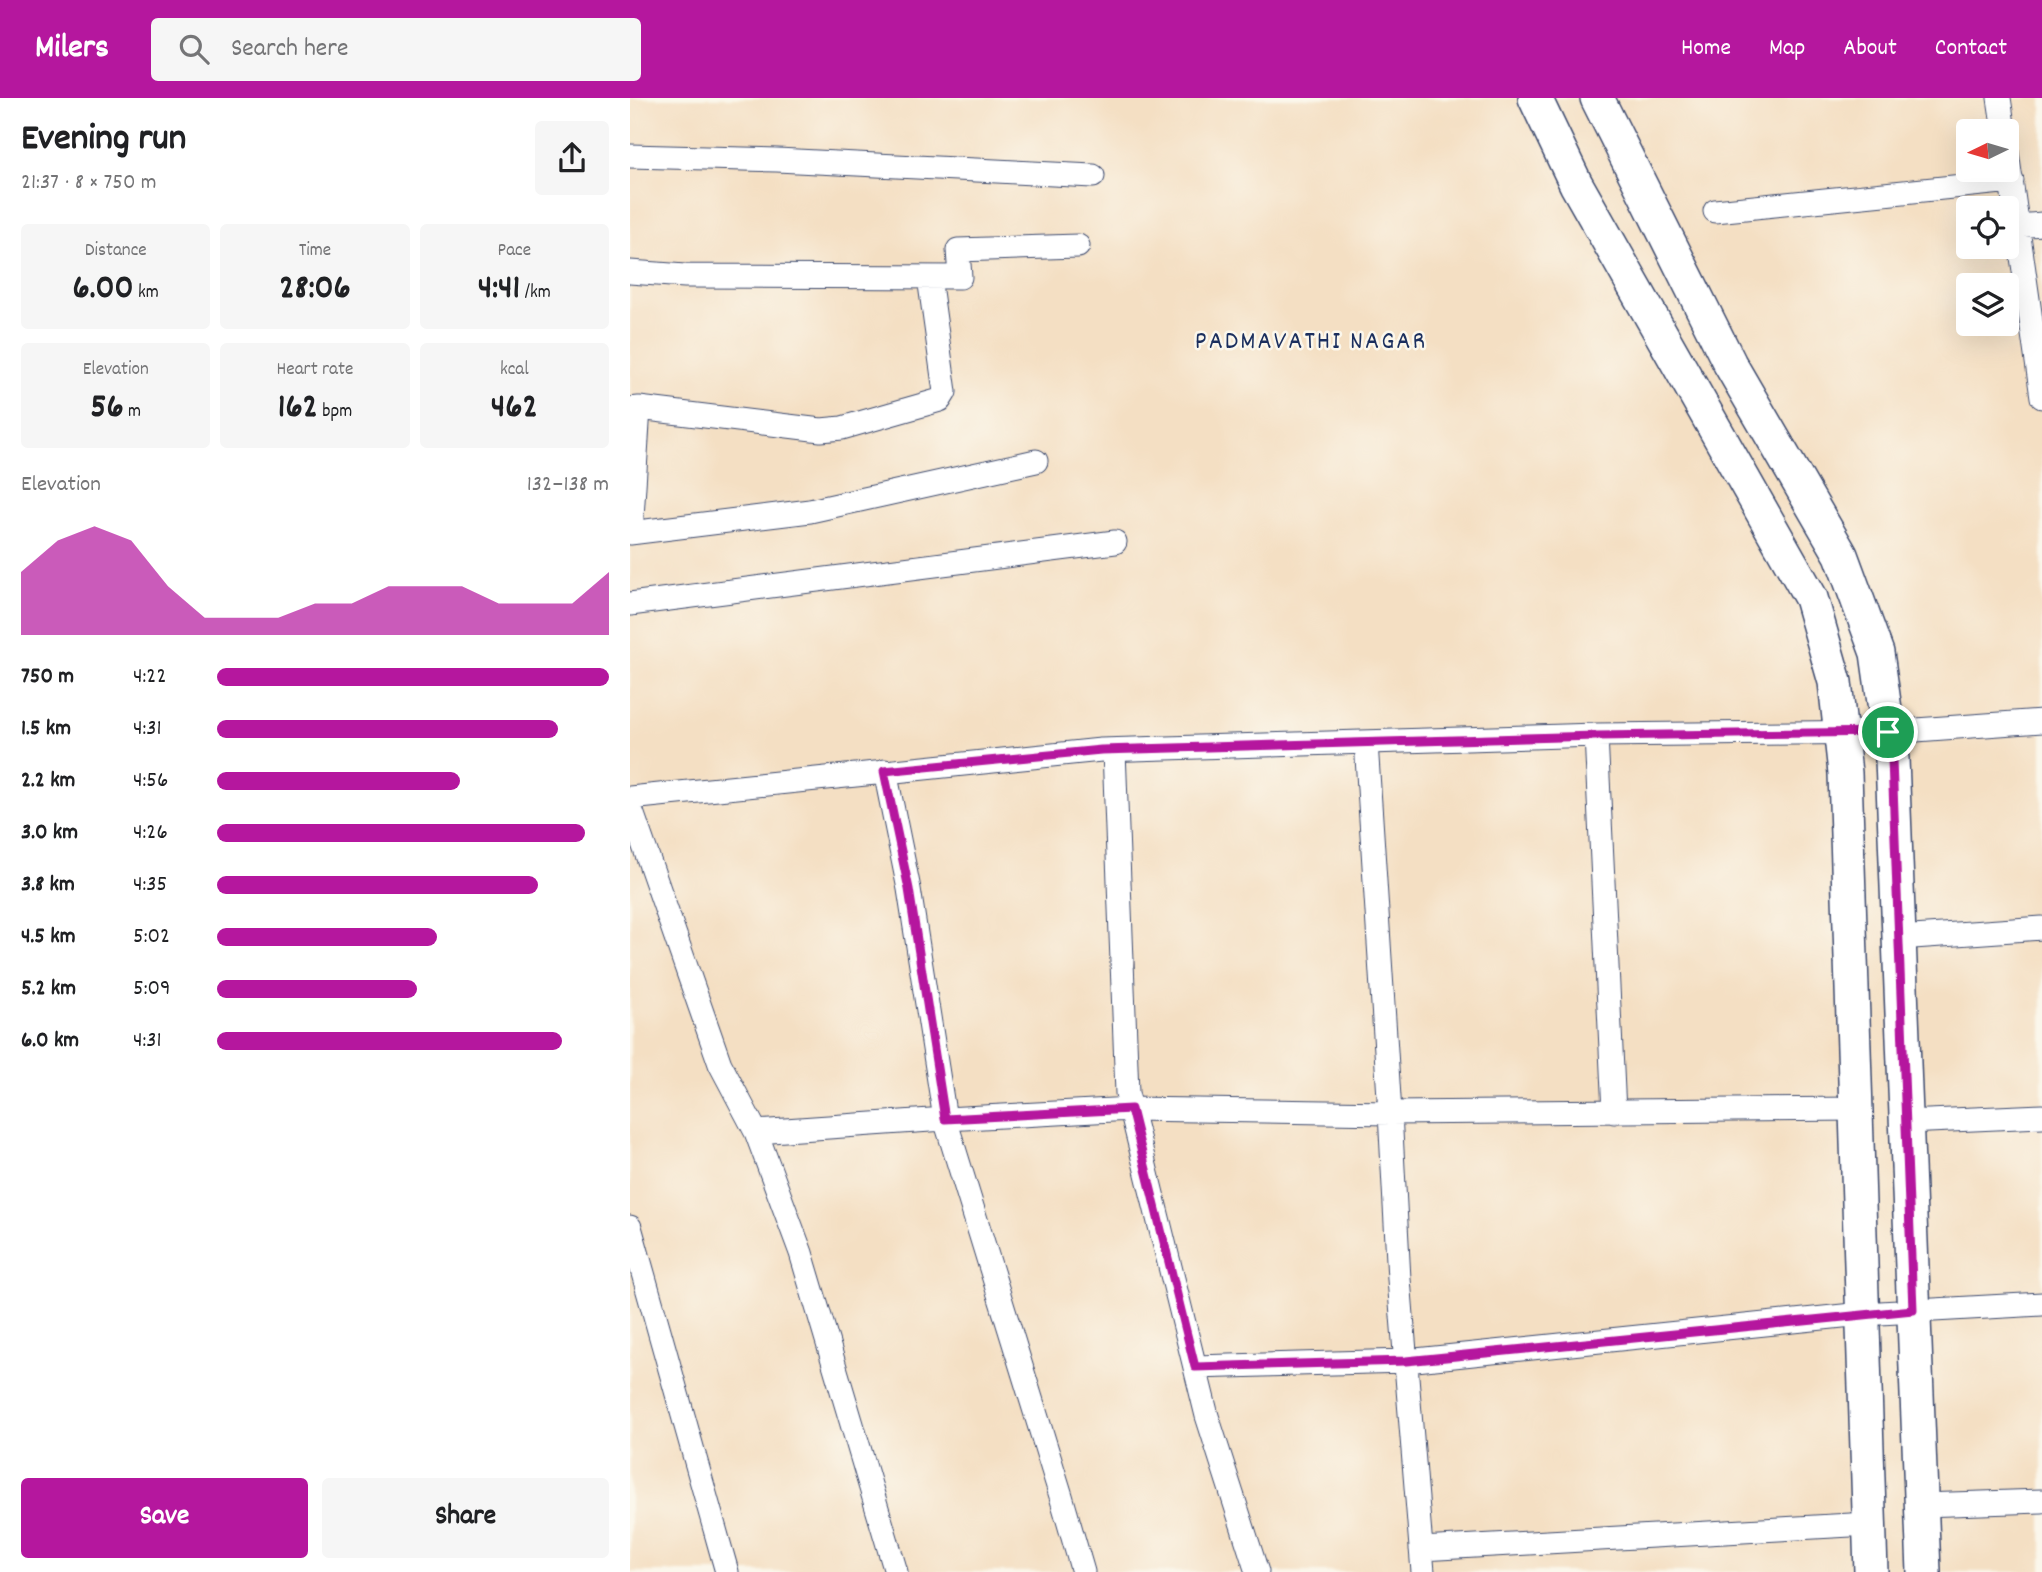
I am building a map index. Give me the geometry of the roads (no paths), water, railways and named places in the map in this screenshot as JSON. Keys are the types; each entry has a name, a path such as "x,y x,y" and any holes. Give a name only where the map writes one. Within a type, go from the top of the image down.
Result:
{"street":[{"path":"1535,98 1576,184 1811,598 1835,682 1845,773 1871,1572"},
{"path":"1597,98 1730,364 1841,555 1877,653 1892,760 1924,1572"},
{"path":"1999,98 2002,119"},
{"path":"630,156 777,160 1093,176"},
{"path":"1716,211 2002,182"},
{"path":"2019,226 2042,224"},
{"path":"2019,233 2042,397"},
{"path":"630,272 685,276 960,277 958,250 1078,246"},
{"path":"929,277 945,392 940,400 842,428 821,430 634,408 630,533 810,512 1036,461"},
{"path":"630,604 1115,542"},
{"path":"630,798 1114,750 1596,736 1888,732 2042,721"},
{"path":"1596,736 1614,1112"},
{"path":"1366,742 1399,1279 1422,1561 1869,1524"},
{"path":"1114,750 1127,1093 1208,1416 1257,1572"},
{"path":"884,771 909,889 945,1119 1083,1572"},
{"path":"630,806 720,1064 757,1132 801,1253 896,1572"},
{"path":"1899,938 2042,928"},
{"path":"757,1132 1131,1109 1390,1113 1856,1109"},
{"path":"1906,1122 2042,1115"},
{"path":"630,1227 727,1572"},
{"path":"1195,1367 1406,1361 1862,1314 2042,1304"},
{"path":"1921,1505 2042,1501"}],"district":[{"name":"PADMAVATHI NAGAR","path":"1311,342"}]}
